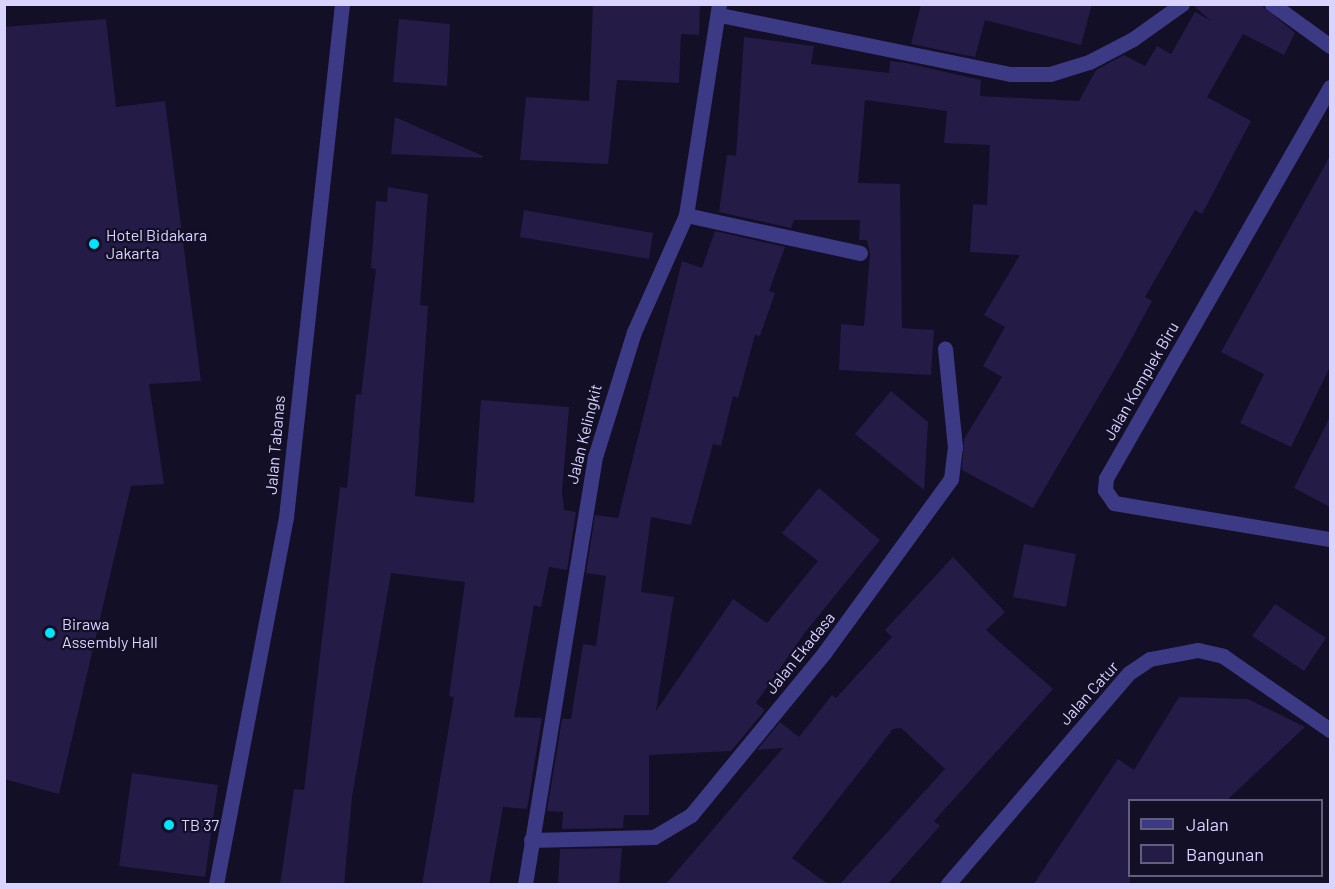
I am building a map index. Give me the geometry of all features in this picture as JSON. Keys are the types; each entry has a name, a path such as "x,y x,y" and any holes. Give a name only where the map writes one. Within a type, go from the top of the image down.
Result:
{"street":[{"name":"Jalan Tabanas","path":"216,885 286,517 342,4"},
{"path":"720,10 1010,74 1050,74 1089,62 1133,39 1182,4"},
{"path":"1272,4 1330,46"},
{"name":"Jalan Kelingkit","path":"525,885 595,458 634,332 686,215 720,10"},
{"name":"Jalan Komplek Biru","path":"1330,87 1106,478 1106,490 1114,503 1330,539"},
{"path":"686,215 860,253"},
{"name":"Jalan Ekadasa","path":"531,840 654,837 691,815 824,653 951,479 954,447 945,349"},
{"name":"Jalan Catur","path":"948,885 1128,673 1150,659 1198,650 1223,656 1330,730"}],"building":[{"path":"593,4 700,4 699,35 681,34 679,83 617,80 608,164 520,160 526,97 589,101"},
{"path":"921,4 1092,4 1081,45 985,20 975,57 911,44"},
{"path":"1192,4 1260,4 1295,33 1284,55 1243,34 1207,97 1251,121 1202,214 1195,210 1145,297 1152,301 1033,508 962,470 964,439 1002,377 983,366 1005,327 984,315 1020,255 970,252 973,204 987,205 990,145 944,143 947,111 865,100 858,183 900,184 902,328 934,330 931,375 839,370 841,324 864,326 870,254 867,240 859,240 860,220 794,220 791,228 719,212 727,155 736,156 744,37 814,46 811,64 889,73 890,61 906,63 981,80 980,96 1079,101 1096,70 1124,55 1145,66 1157,46 1171,54 1195,12 1211,21"},
{"name":"Hotel Bidakara Jakarta","path":"106,19 116,107 165,101 201,381 149,384 164,484 131,486 59,794 4,779 4,27"},
{"path":"399,19 450,24 447,86 393,82"},
{"path":"395,117 483,156 482,158 391,154"},
{"path":"1330,156 1330,367 1291,447 1240,423 1264,374 1221,352"},
{"path":"388,187 428,194 420,305 428,306 415,496 474,503 481,400 569,407 562,492 564,510 576,512 567,570 549,567 541,607 534,605 514,717 542,718 527,809 503,807 489,885 422,885 454,697 449,696 465,582 391,573 352,797 344,885 280,885 294,789 304,790 340,487 347,488 356,394 361,395 376,269 371,268 376,201 387,202"},
{"path":"524,210 653,233 649,259 520,237"},
{"path":"715,231 785,247 769,291 775,293 760,336 755,335 738,398 733,396 721,446 713,444 691,525 651,517 641,592 674,597 656,711 733,599 767,623 818,561 782,533 819,488 880,540 806,631 756,703 765,710 731,751 649,755 649,815 624,815 623,828 562,829 563,812 547,811 562,719 571,719 583,644 596,646 606,576 586,573 595,515 618,518 682,261 702,268"},
{"path":"891,391 928,422 924,490 855,434"},
{"path":"1330,417 1330,507 1294,488"},
{"path":"1024,544 1076,554 1066,607 1013,597"},
{"path":"953,557 1005,612 986,630 1053,689 934,821 940,826 887,885 839,885 945,769 901,728 893,729 792,858 829,885 665,885 783,748 757,750 780,722 799,737 832,695 836,698 892,637 885,630"},
{"path":"1275,604 1326,638 1304,671 1252,636"},
{"path":"1179,697 1248,699 1305,727 1228,799 1128,799 1128,877 1130,877 1130,885 1033,885 1118,759 1134,770"},
{"name":"TB 37","path":"132,773 218,785 205,877 119,866"},
{"path":"622,848 619,885 558,885 560,849"}],"place":[{"name":"Hotel Bidakara Jakarta","path":"94,244"},
{"name":"Birawa Assembly Hall","path":"50,633"},
{"name":"TB 37","path":"169,825"}]}
